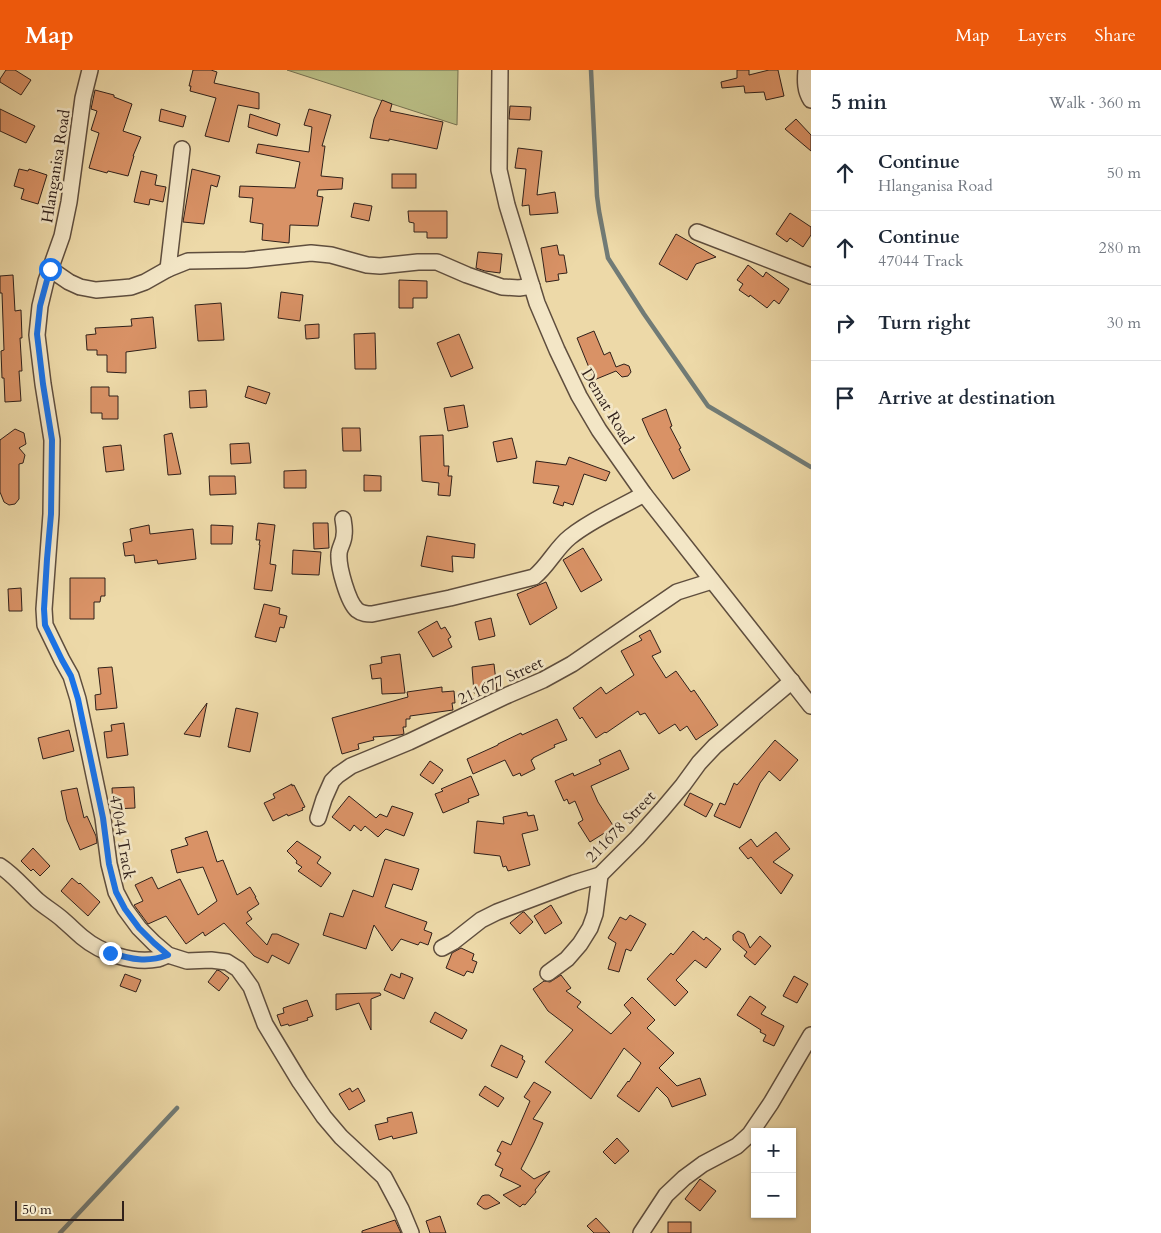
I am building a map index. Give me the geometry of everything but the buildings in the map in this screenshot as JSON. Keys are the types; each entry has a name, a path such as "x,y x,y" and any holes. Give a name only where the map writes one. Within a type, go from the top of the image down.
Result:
{"street":[{"name":"Hlanganisa Road","path":"43,384 37,334 40,306 50,269 62,236 70,202 83,98 90,70"},
{"name":"Demat Road","path":"500,70 499,170 507,205 538,303 557,350 579,396 599,430 644,494 811,706"},
{"path":"806,70 805,82 811,100"},
{"path":"168,269 182,149"},
{"path":"697,232 811,276"},
{"path":"50,269 80,288 96,290 131,287 145,282 168,269 188,262 246,260 311,253 331,255 367,265 380,266 437,262 502,287 520,288 532,286"},
{"name":"47044 Track","path":"43,384 52,440 51,514 44,609 45,625 71,676 78,699 103,818 109,864 116,892 125,909 139,928 168,955 187,961 211,960 227,962 238,969 251,987 265,1024 300,1082 335,1130 384,1177 401,1209 410,1233"},
{"path":"344,520 344,537 339,553 343,577 351,602 358,611 363,614 372,614 450,598 534,577 570,536 644,494"},
{"name":"211677 Street","path":"318,818 332,781 351,766 409,742 543,680 572,664 677,592 712,581"},
{"name":"211678 Street","path":"442,948 453,942 481,920 497,912 600,875 662,810 715,746 792,681"},
{"path":"0,866 20,882 37,900 83,938 99,948 110,953 144,960 158,959 168,955"},
{"path":"548,973 567,959 580,944 590,928 595,914 600,875"},
{"path":"641,1233 666,1195 684,1178 703,1164 737,1146 750,1134 771,1103 811,1035"}],"green space":[{"path":"287,70 458,70 457,125"}],"waterway":[{"path":"591,70 597,196 608,258 644,314 708,406 811,467"},
{"path":"60,1233 177,1108"}],"route":[{"path":"50,269 40,306 37,334 52,440 51,514 44,609 45,625 71,676 78,699 103,818 109,864 116,892 125,909 139,928 168,955 158,959 144,960 110,953"}]}
